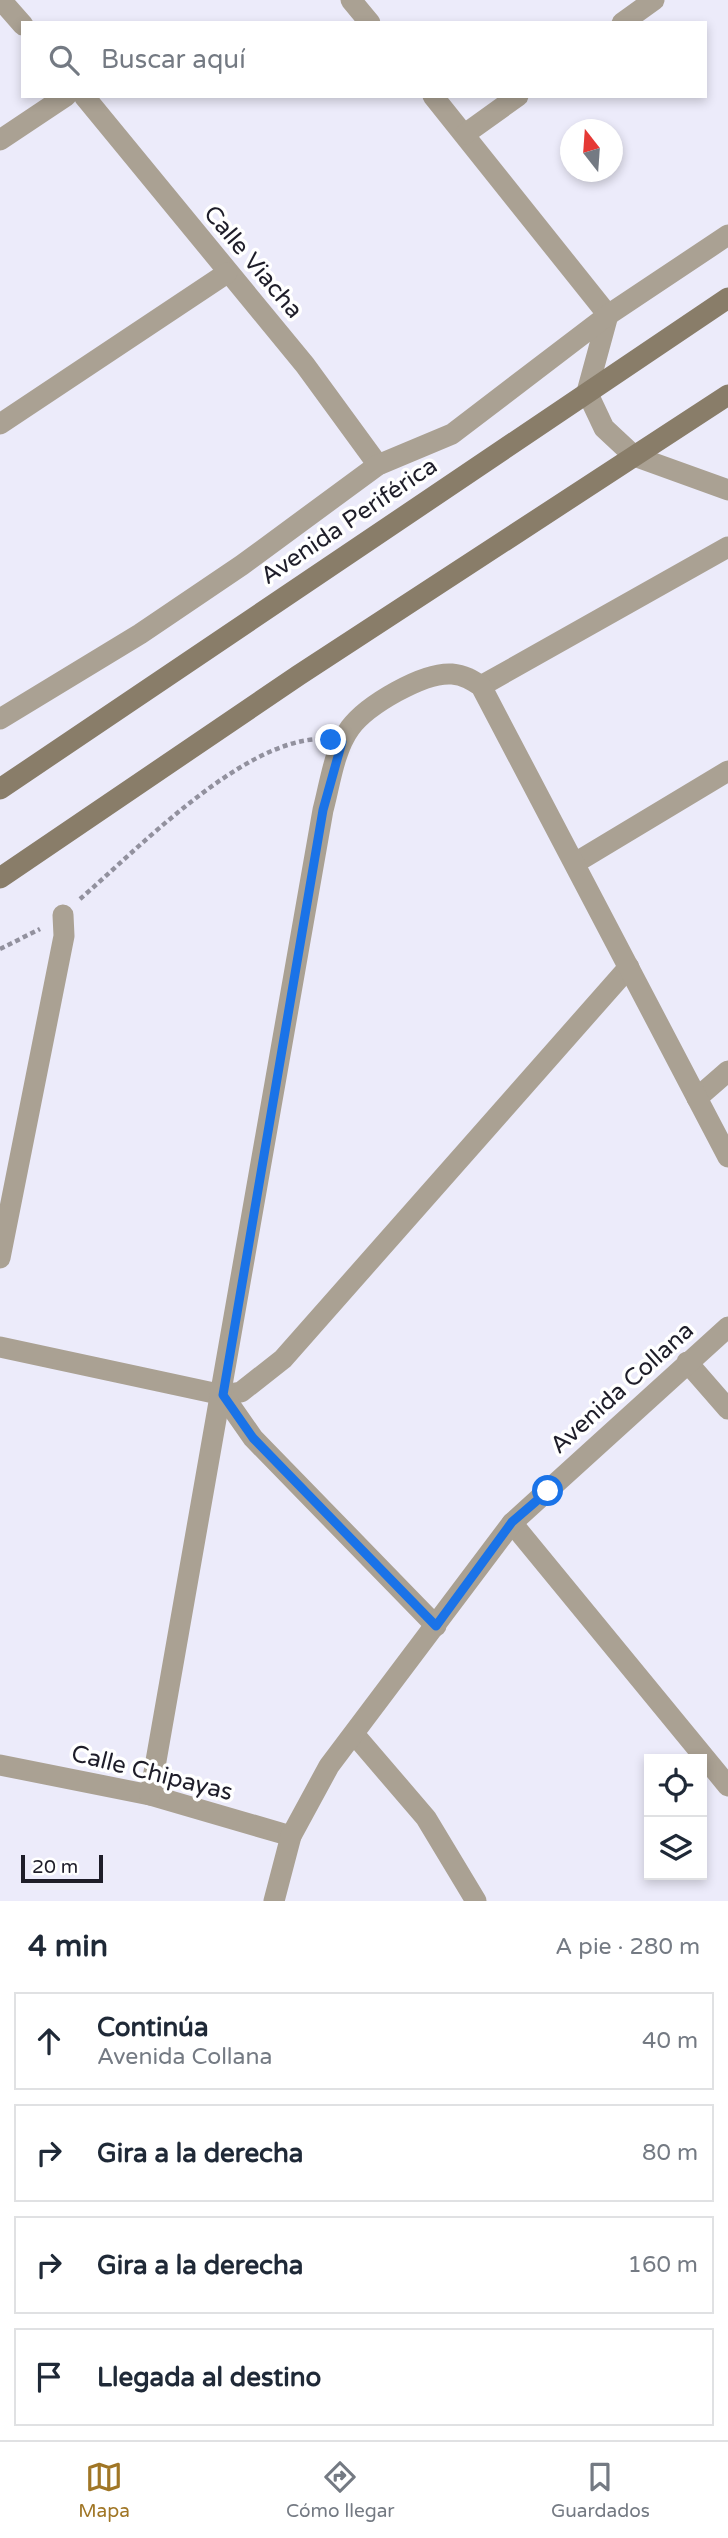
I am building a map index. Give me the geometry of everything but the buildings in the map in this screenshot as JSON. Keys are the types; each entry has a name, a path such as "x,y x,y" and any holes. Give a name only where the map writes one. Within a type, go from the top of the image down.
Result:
{"street":[{"path":"1,0 21,23"},
{"path":"351,0 368,21"},
{"path":"625,21 654,0"},
{"path":"0,140 63,98"},
{"name":"Calle Viacha","path":"86,98 305,365 377,465"},
{"path":"435,98 608,315"},
{"path":"465,134 515,98"},
{"path":"0,719 140,634 242,565 377,465 452,434 608,315 728,234"},
{"path":"0,424 227,273"},
{"name":"Avenida Periférica","path":"0,789 728,298"},
{"path":"608,315 587,392 604,428 634,456 728,490"},
{"path":"0,878 299,675 728,395"},
{"path":"481,687 728,547"},
{"path":"150,1795 223,1395 323,810 342,742 349,729 370,708 420,681 451,674 468,677 481,687 728,1157"},
{"path":"575,863 728,771"},
{"path":"0,1258 64,936 63,915"},
{"path":"0,1347 223,1395 241,1392 283,1359 629,967"},
{"path":"696,1098 728,1071"},
{"name":"Avenida Collana","path":"274,1901 291,1836 329,1766 512,1522 728,1327"},
{"path":"687,1362 728,1409"},
{"path":"223,1395 253,1438 436,1626"},
{"path":"512,1522 728,1786"},
{"path":"354,1734 426,1818 476,1901"},
{"name":"Calle Chipayas","path":"0,1765 150,1795 291,1836"}],"path":[{"path":"0,949 63,915 202,790 284,747 316,739 342,742"}],"route":[{"path":"331,740 342,742 323,810 223,1395 253,1438 436,1626 512,1522 548,1491"}]}
